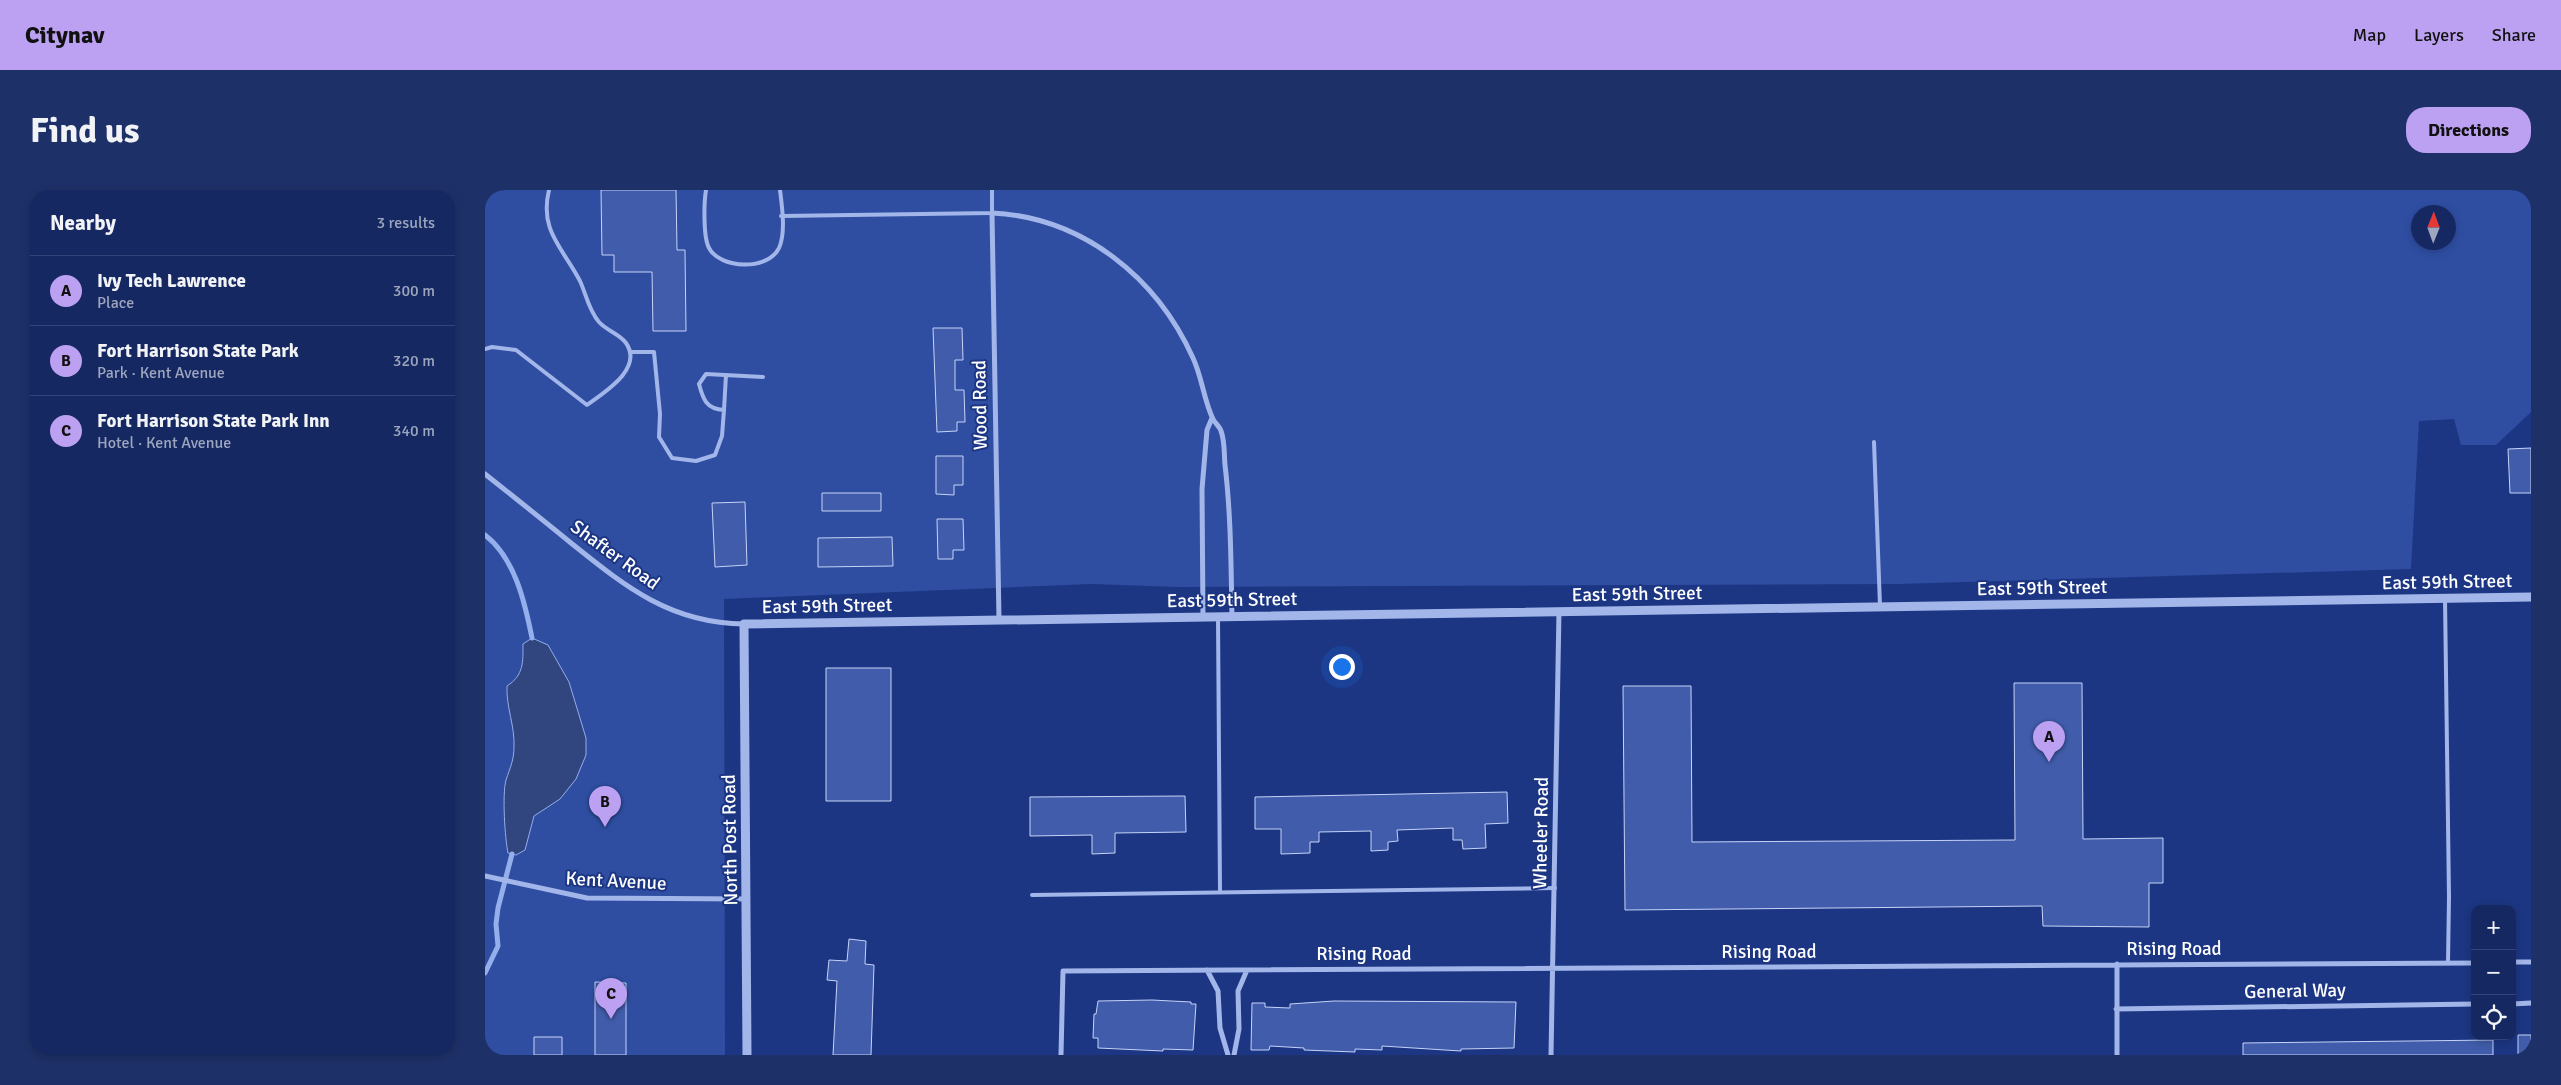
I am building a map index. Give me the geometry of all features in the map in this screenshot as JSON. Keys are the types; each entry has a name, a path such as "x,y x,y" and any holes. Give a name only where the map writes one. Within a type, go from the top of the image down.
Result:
{"street":[{"path":"992,213 1031,219 1078,236 1102,248 1136,274 1159,301 1187,345 1204,387 1213,418 1221,431 1228,492 1232,616"},
{"name":"Wood Road","path":"992,213 999,620"},
{"path":"1203,617 1203,489 1207,430 1213,418"},
{"name":"Shafter Road","path":"485,474 616,580 641,596 689,616 725,624 744,624"},
{"name":"East 59th Street","path":"744,624 2531,597"},
{"name":"Wheeler Road","path":"1551,1055 1559,612"},
{"name":"North Post Road","path":"744,624 747,1055"},
{"name":"Kent Avenue","path":"485,876 587,898 747,899"},
{"path":"2516,962 2531,962"},
{"name":"Rising Road","path":"1061,1055 1063,971 2471,963"},
{"path":"2117,964 2117,1055"},
{"path":"1207,970 1218,991 1221,1028 1228,1055"},
{"path":"1234,1055 1239,1028 1238,991 1247,970"},
{"name":"General Way","path":"2116,1009 2471,1004"},
{"path":"2516,1004 2531,1004"}],"lane":[{"path":"485,350 492,347 516,350 587,405 615,385 629,363 627,343 599,322 579,278 553,240 547,220 546,200 549,190"},
{"path":"706,190 706,241 717,257 730,263 756,263 767,260 773,255 781,240 780,190"},
{"name":"Wood Road","path":"992,190 992,213"},
{"path":"781,216 992,213"},
{"path":"629,352 654,352 660,414 659,437 672,458 697,461 715,455 722,436 726,375"},
{"path":"724,410 715,410 704,401 699,384 706,374 763,376"},
{"path":"1874,442 1880,606"},
{"path":"2445,598 2449,897 2447,963"},
{"path":"1218,617 1220,892"},
{"path":"1032,895 1555,888"}],"shaded area":[{"path":"485,190 2531,190 2531,412 2496,445 2461,445 2454,419 2419,421 2411,569 1898,584 1178,587 1091,584 724,599 725,1055 485,1055"},
{"path":"532,638 548,645 569,682 586,738 586,755 576,779 560,799 534,816 525,850 516,855 508,853 504,816 506,780 513,760 514,747 507,686 520,673 523,644"}],"building":[{"path":"601,190 676,190 677,250 685,250 686,331 653,331 652,272 614,272 614,255 602,255"},
{"path":"933,328 962,328 963,360 955,360 955,390 964,390 965,422 957,422 957,431 937,432"},
{"path":"2531,448 2531,493 2510,493 2508,449"},
{"path":"936,456 963,456 963,485 954,485 954,495 936,494"},
{"path":"822,493 881,493 881,511 822,511"},
{"path":"745,502 747,565 715,567 712,503"},
{"path":"937,519 963,519 964,550 953,550 953,559 938,559"},
{"path":"892,537 893,566 818,567 818,538"},
{"path":"826,668 891,668 891,801 826,801"},
{"path":"2014,683 2082,683 2083,839 2163,838 2163,883 2149,883 2149,927 2043,926 2042,906 1625,910 1623,686 1691,686 1692,842 2015,840"},
{"path":"1507,792 1508,823 1485,824 1486,848 1463,849 1462,840 1453,840 1453,828 1397,830 1398,841 1388,842 1388,850 1371,851 1371,831 1319,832 1319,842 1310,842 1310,853 1281,854 1281,829 1255,829 1255,797"},
{"path":"1185,796 1186,832 1115,833 1115,853 1092,854 1092,835 1030,836 1030,797"},
{"path":"849,939 866,941 865,964 874,965 871,1055 833,1055 837,981 827,980 829,960 847,961"},
{"path":"595,982 626,983 626,1055 595,1055"},
{"path":"1152,1000 1191,1002 1191,1004 1196,1004 1193,1050 1163,1049 1163,1051 1098,1048 1098,1038 1093,1038 1094,1014 1096,1014 1098,1001"},
{"path":"1334,1001 1516,1002 1514,1048 1461,1049 1461,1051 1382,1046 1382,1050 1355,1049 1355,1052 1304,1050 1304,1048 1270,1046 1269,1050 1251,1050 1252,1003 1265,1003 1265,1007 1290,1008 1290,1004"},
{"path":"2518,1035 2531,1035 2531,1055 2518,1055"},
{"path":"534,1037 562,1037 562,1055 534,1055"},
{"path":"2493,1040 2493,1055 2243,1055 2243,1043"}],"waterway":[{"path":"485,535 504,556 511,568 522,596 532,638"},
{"path":"485,973 498,946 496,924 498,908 512,854"}],"place":[{"name":"Ivy Tech Lawrence","path":"2049,762"},
{"name":"Fort Harrison State Park","path":"605,827"},
{"name":"Fort Harrison State Park Inn","path":"611,1019"}]}
